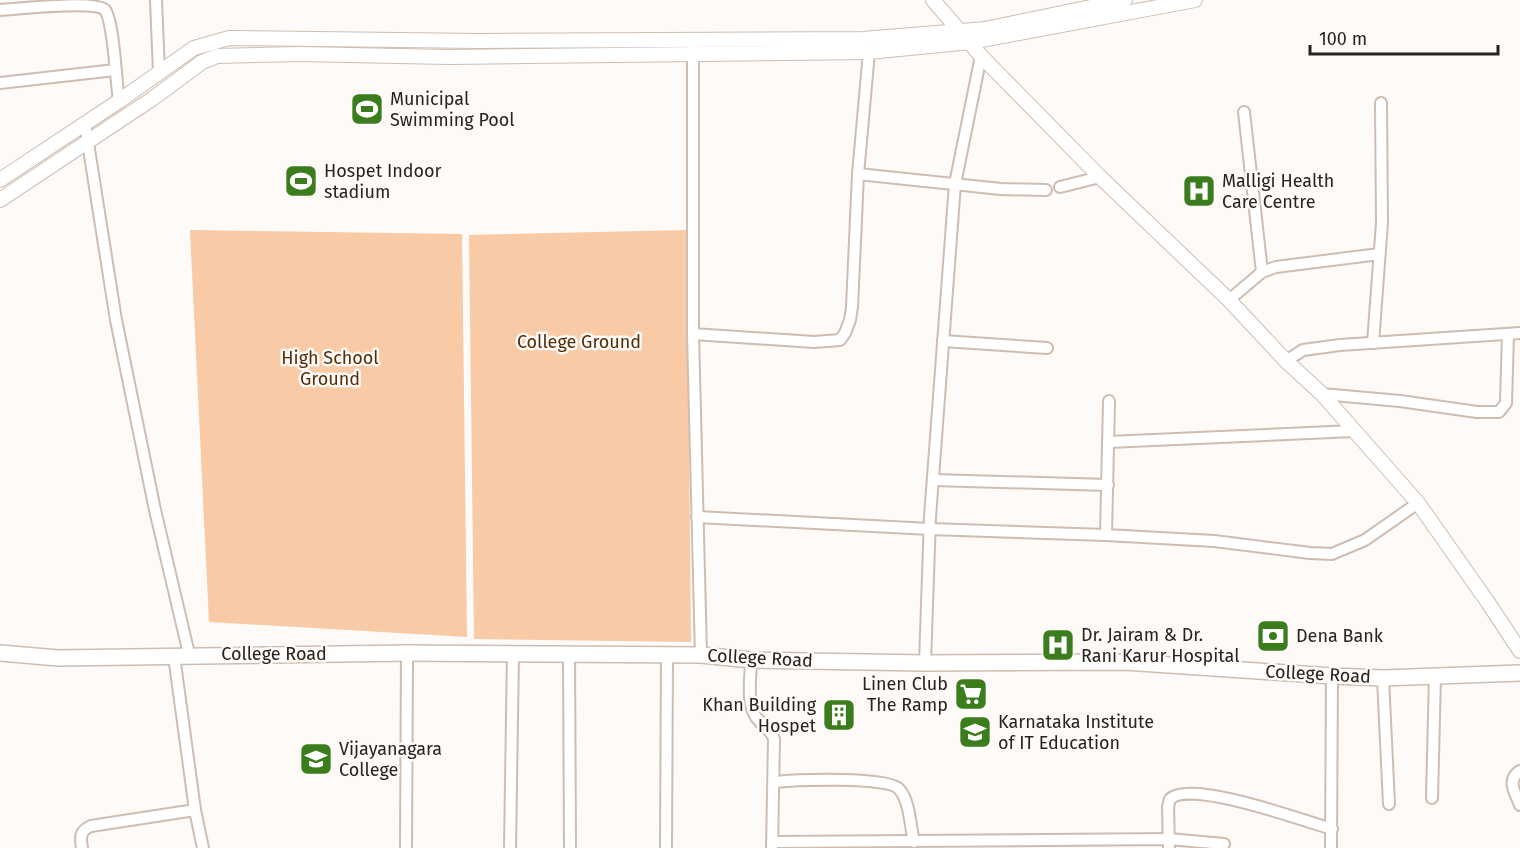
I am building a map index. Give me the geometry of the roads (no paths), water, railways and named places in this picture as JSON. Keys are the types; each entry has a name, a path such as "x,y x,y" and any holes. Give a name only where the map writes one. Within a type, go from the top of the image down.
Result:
{"main road":[{"name":"College Road","path":"0,653 58,658 407,653 701,655 751,660 925,663 1125,662 1383,678 1517,674"}],"street":[{"path":"156,0 159,73"},
{"path":"933,0 981,56 1100,177 1229,300 1286,361 1322,393 1418,503 1520,651"},
{"path":"0,200 152,99 202,62 217,56 300,54 449,57 863,39 985,29 1125,0"},
{"path":"0,180 194,48 229,38 480,41 869,52 971,42 1195,0"},
{"path":"0,10 83,3 101,6 106,11 111,26 119,101"},
{"path":"693,46 693,334 701,655"},
{"path":"693,334 804,342 840,340 848,327 852,307 858,174 869,52"},
{"path":"925,663 933,480 955,184 981,56"},
{"path":"0,83 115,70"},
{"path":"1373,343 1382,223 1381,103"},
{"path":"1244,112 1262,272"},
{"path":"85,124 116,320 182,655 195,810 203,848"},
{"path":"858,174 1001,189 1046,190"},
{"path":"1060,187 1100,177"},
{"path":"1229,300 1262,272 1284,265 1379,254"},
{"path":"1286,361 1303,350 1520,333"},
{"path":"1322,393 1477,412 1499,412 1506,403 1508,334"},
{"path":"943,341 1047,348"},
{"path":"1106,535 1109,401"},
{"path":"1108,442 1354,431"},
{"path":"933,480 1108,485"},
{"path":"697,517 1214,541 1332,554 1365,540 1418,503"},
{"path":"406,848 407,653"},
{"path":"510,848 513,654"},
{"path":"569,654 570,848"},
{"path":"666,848 668,656"},
{"path":"751,660 751,705 757,718 768,728 774,739 775,782 772,845 914,842 1224,844"},
{"path":"1432,798 1435,675"},
{"path":"1331,848 1332,676"},
{"path":"1383,678 1389,804"},
{"path":"1520,771 1511,782 1520,805"},
{"path":"775,782 809,779 895,785 901,790 905,801 914,842"},
{"path":"1169,843 1168,807 1170,799 1174,795 1195,793 1223,797 1332,830"},
{"path":"82,848 81,835 84,829 90,826 195,810"}],"place":[{"name":"Municipal Swimming Pool","path":"367,109"},
{"name":"Hospet Indoor stadium","path":"301,181"},
{"name":"Malligi Health Care Centre","path":"1199,191"},
{"name":"Dena Bank","path":"1273,636"},
{"name":"Dr. Jairam & Dr. Rani Karur Hospital","path":"1058,645"},
{"name":"Linen Club The Ramp","path":"971,694"},
{"name":"Khan Building Hospet","path":"839,715"},
{"name":"Karnataka Institute of IT Education","path":"975,732"},
{"name":"Vijayanagara College","path":"316,759"}],"park label":[{"name":"College Ground","path":"579,342"},
{"name":"High School Ground","path":"330,368"}]}
